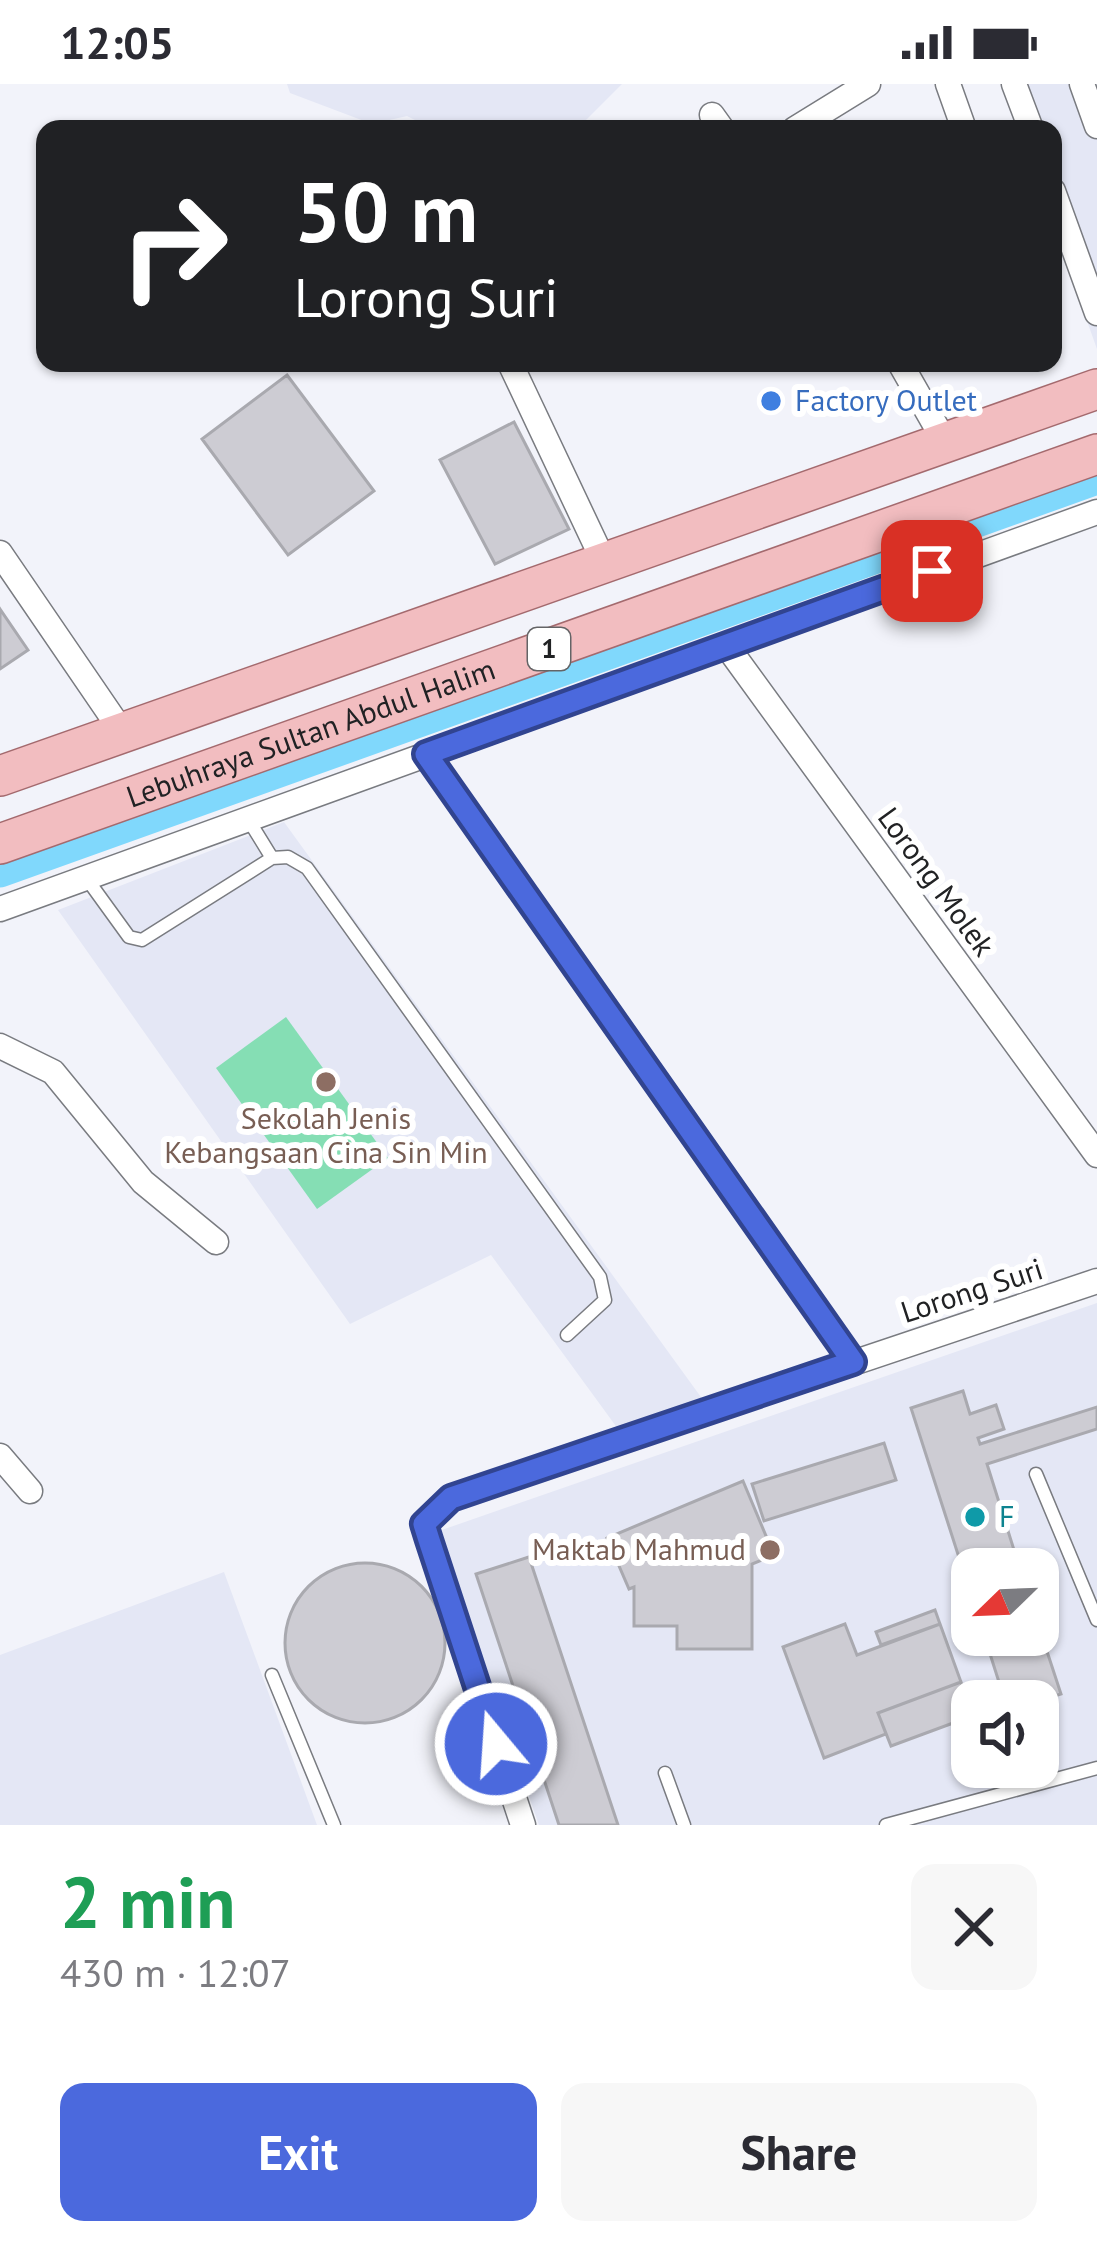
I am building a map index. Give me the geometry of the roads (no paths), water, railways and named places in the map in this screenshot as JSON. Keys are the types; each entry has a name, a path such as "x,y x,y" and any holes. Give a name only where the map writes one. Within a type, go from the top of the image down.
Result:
{"main road":[{"name":"Lebuhraya Sultan Abdul Halim","path":"0,776 1097,389"},
{"name":"Lebuhraya Sultan Abdul Halim","path":"0,844 1097,454"}],"street":[{"path":"810,120 868,84"},
{"path":"948,84 961,120"},
{"path":"1014,84 1027,120"},
{"path":"1082,84 1097,126"},
{"path":"1062,216 1096,309"},
{"path":"514,372 604,562"},
{"path":"905,372 945,442"},
{"path":"0,909 1097,512"},
{"path":"0,553 123,733"},
{"name":"Lorong Molek","path":"726,645 1097,1155"},
{"path":"426,754 853,1362"},
{"path":"0,1046 53,1072 143,1182 216,1242"},
{"name":"Lorong Suri","path":"523,1825 424,1524 429,1514 451,1498 1097,1281"},
{"path":"0,1456 30,1491"}],"lane":[{"path":"248,819 272,858"},
{"path":"86,878 129,938 142,940 272,858 288,857 307,868 600,1277 605,1300 567,1335"},
{"path":"1036,1474 1097,1620"},
{"path":"272,1676 334,1825"},
{"path":"886,1825 1097,1768"},
{"path":"665,1773 684,1825"}],"waterway":[{"path":"0,871 1097,478"}],"place":[{"name":"Factory Outlet","path":"771,401"},
{"name":"Sekolah Jenis Kebangsaan Cina Sin Min","path":"326,1082"},
{"name":"F","path":"975,1517"},
{"name":"Maktab Mahmud","path":"770,1550"}]}
